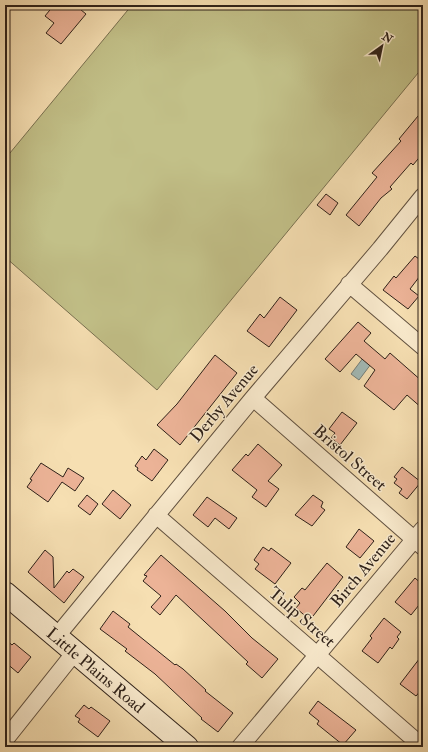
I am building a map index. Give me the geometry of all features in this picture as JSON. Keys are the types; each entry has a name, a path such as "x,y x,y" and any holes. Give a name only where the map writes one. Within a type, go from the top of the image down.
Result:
{"street":[{"name":"Derby Avenue","path":"57,636 253,398 423,196"},
{"path":"349,284 423,347"},
{"name":"Bristol Street","path":"253,398 420,538"},
{"name":"Tulip Street","path":"156,515 423,747"},
{"name":"Birch Avenue","path":"240,747 317,655 420,538"},
{"name":"Little Plains Road","path":"5,593 186,747"},
{"path":"5,740 76,652"}],"shaded area":[{"path":"132,5 416,5 423,11 423,67 157,390 5,257 5,159"}],"water":[{"path":"363,358 371,364 359,380 351,374"}],"building":[{"path":"54,5 75,5 86,14 61,44 46,33 54,23 45,16"},
{"path":"423,110 423,153 413,165 411,163 390,187 392,189 381,198 359,226 346,215 377,177 372,173 401,141 399,139"},
{"path":"326,194 338,203 330,215 317,205"},
{"path":"415,256 423,262 423,272 410,289 419,296 408,309 383,290 394,276 396,278"},
{"path":"280,297 297,310 269,347 247,331 260,314 264,318"},
{"path":"358,322 371,333 364,341 385,359 390,353 423,382 423,409 407,395 394,410 364,386 375,370 356,354 340,372 325,359"},
{"path":"215,355 237,373 180,445 157,425 177,404"},
{"path":"342,412 357,423 340,445 331,438 335,433 329,429"},
{"path":"258,444 282,465 268,481 279,489 266,507 252,497 257,490 232,470 246,454 248,456"},
{"path":"154,449 168,460 152,481 137,470 138,468 135,466 142,456 146,460"},
{"path":"41,463 63,477 68,468 84,478 75,491 62,482 48,502 27,487 32,480 30,479"},
{"path":"402,467 421,482 407,499 399,493 402,489 394,483 397,479 394,477"},
{"path":"113,490 131,505 120,519 102,504"},
{"path":"87,495 98,504 90,515 78,506"},
{"path":"313,495 323,502 321,507 325,510 312,526 295,515"},
{"path":"207,497 237,518 229,529 215,518 208,527 193,515"},
{"path":"359,529 374,541 360,558 346,547"},
{"path":"263,547 269,551 271,548 291,563 275,584 255,569 259,564 254,560"},
{"path":"45,550 53,557 54,588 67,571 69,573 73,569 84,577 64,603 28,572"},
{"path":"161,555 225,611 252,638 278,659 262,678 246,664 248,662 176,595 160,615 151,607 161,596 143,581 147,576 144,575"},
{"path":"327,563 343,577 310,620 296,608 300,603 294,597 302,588 305,590"},
{"path":"415,578 423,585 423,600 411,615 395,602"},
{"path":"113,611 130,624 128,627 175,665 176,664 183,669 206,690 205,691 233,713 218,732 201,719 202,718 155,674 125,651 127,649 100,629"},
{"path":"384,618 401,632 397,637 399,639 392,649 390,647 378,663 362,651 372,638 370,636"},
{"path":"5,639 12,645 14,643 31,657 18,673 5,662"},
{"path":"423,654 423,688 416,696 400,684"},
{"path":"318,701 356,730 343,745 317,724 319,721 309,713"},
{"path":"84,705 89,709 91,707 110,721 98,737 78,722 80,719 75,716"}]}
